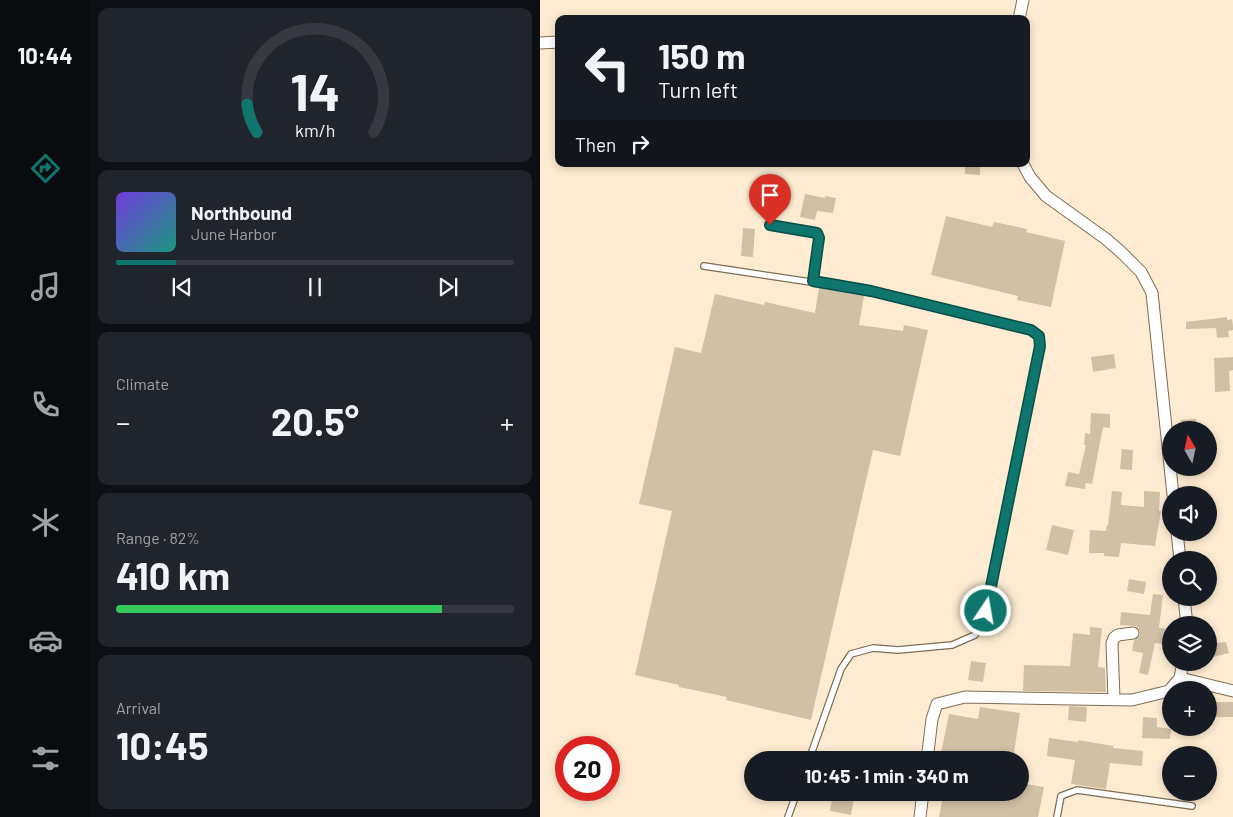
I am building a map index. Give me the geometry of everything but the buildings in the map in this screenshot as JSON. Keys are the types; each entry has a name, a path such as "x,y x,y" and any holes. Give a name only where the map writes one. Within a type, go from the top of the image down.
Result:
{"street":[{"path":"1020,15 1022,0"},
{"path":"540,43 555,42"},
{"path":"1025,167 1030,177 1046,196 1106,239 1122,253 1140,272 1152,293 1172,486"},
{"path":"1114,699 1112,642 1118,635 1133,633"},
{"path":"928,751 932,719 937,704 948,700 965,697 1132,700 1169,691 1180,678 1181,671"},
{"path":"1180,678 1233,691"},
{"path":"920,817 922,801"}],"lane":[{"path":"770,225 817,233 819,238 813,281"},
{"path":"704,266 871,291 1031,330 1039,336 1040,346 986,611 975,635 952,645 898,650 873,648 851,654 842,669 812,751"},
{"path":"1057,817 1061,796 1076,790 1192,806"},
{"path":"788,817 794,801"}],"route":[{"path":"770,225 817,233 819,238 813,281 871,291 1031,330 1039,336 1040,346 986,611"}]}
